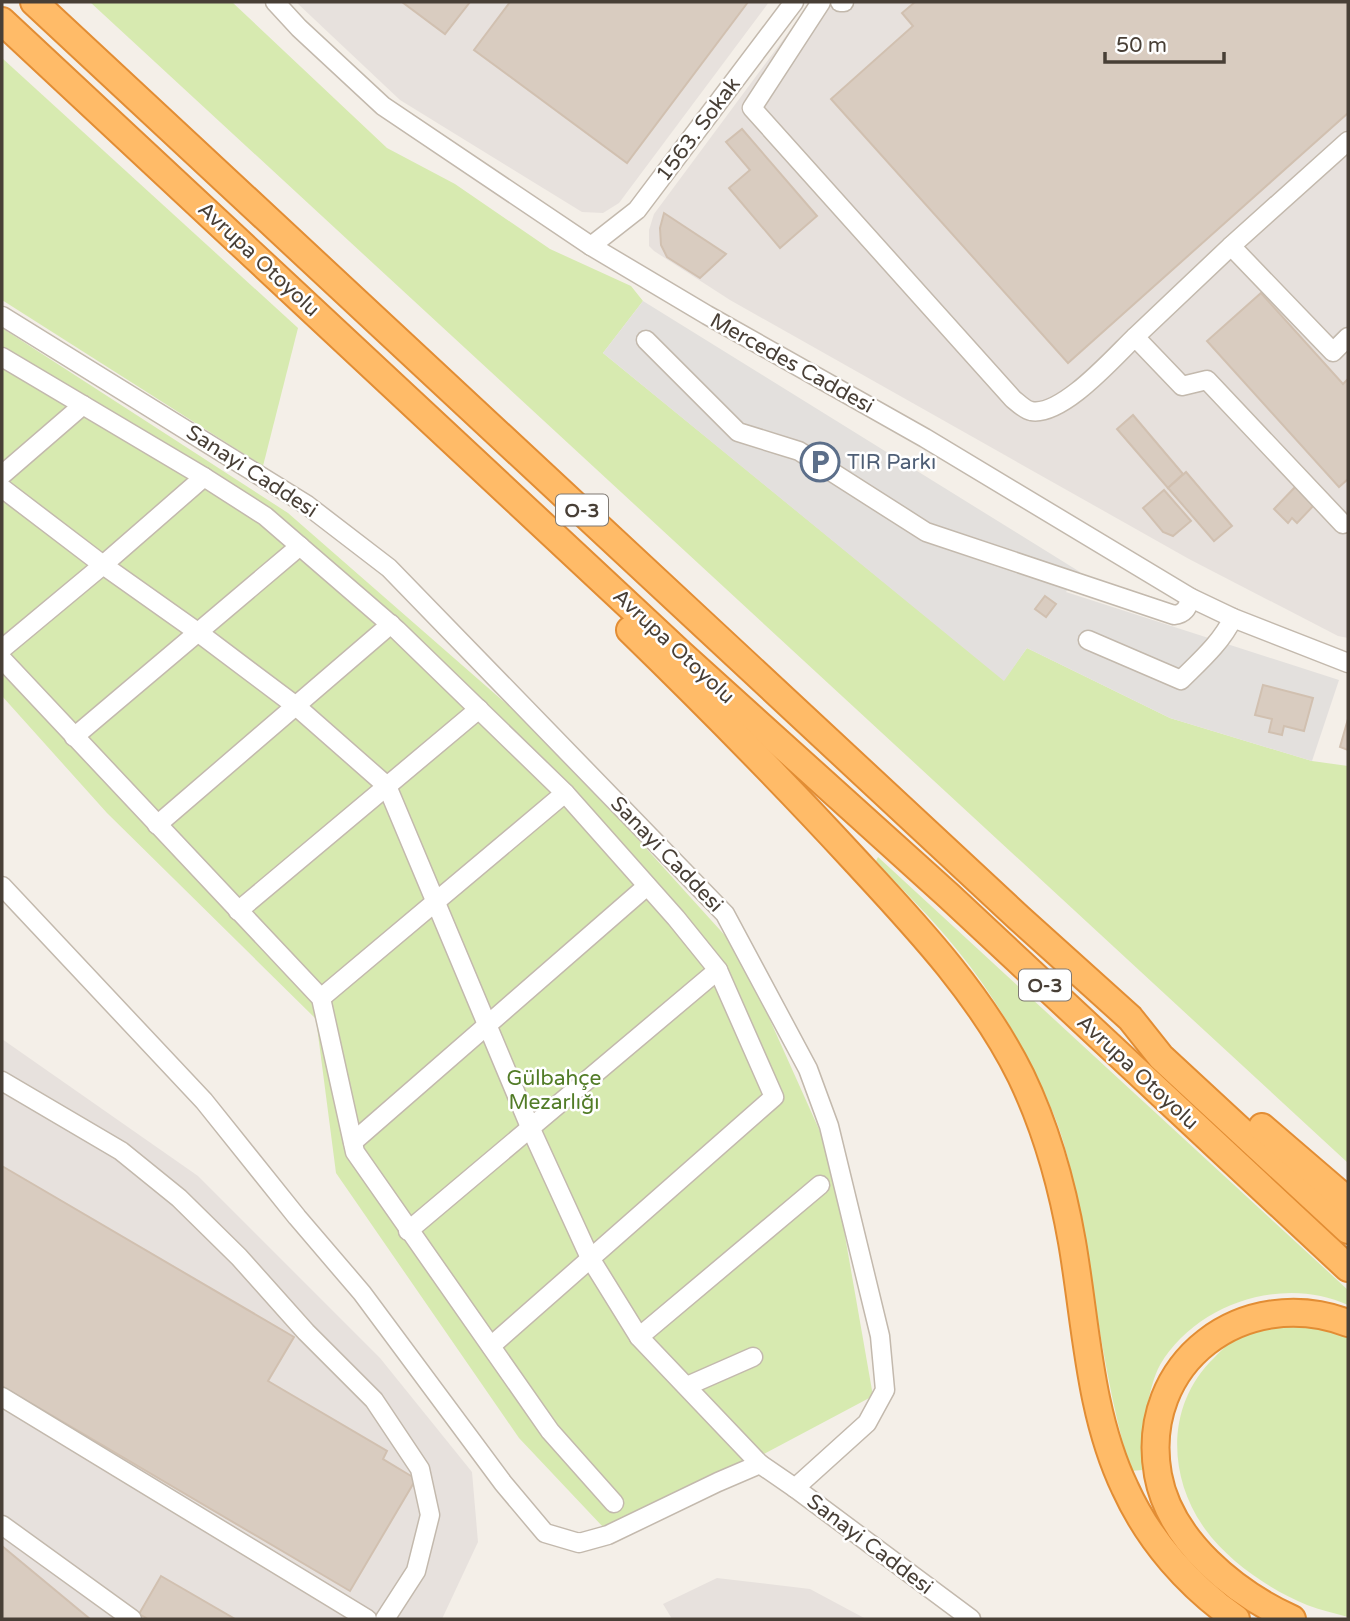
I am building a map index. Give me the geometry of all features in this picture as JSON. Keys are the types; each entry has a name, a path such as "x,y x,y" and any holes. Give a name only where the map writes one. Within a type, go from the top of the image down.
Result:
{"highway":[{"name":"Avrupa Otoyolu","path":"34,2 1130,1018 1161,1057 1348,1230"},
{"name":"Avrupa Otoyolu","path":"2,21 681,654 959,905 1348,1268"},
{"path":"553,533 584,579 624,624 745,743 932,944 997,1033 1021,1077 1052,1156 1072,1241 1100,1410 1124,1488 1165,1554 1196,1588 1236,1619"},
{"path":"1130,1018 1202,1073 1348,1201"},
{"path":"1292,1619 1258,1601 1223,1575 1183,1531 1171,1511 1158,1476 1156,1430 1170,1388 1197,1350 1216,1334 1239,1322 1300,1311 1328,1315 1348,1323"}],"street":[{"name":"Mercedes Caddesi","path":"275,2 383,106 591,246 925,438 1191,598 1233,618 1348,663"},
{"name":"1563. Sokak","path":"591,246 637,210 794,2"},
{"path":"821,2 752,108 1013,399 1029,411 1043,411 1072,396 1231,246 1348,141"},
{"path":"1231,246 1333,352 1348,337"},
{"name":"Sanayi Caddesi","path":"2,316 261,475 362,545 423,602 725,915 808,1069 829,1126 880,1336 885,1390 867,1423 795,1488 971,1619"},
{"path":"1135,337 1182,386 1207,380 1346,524"},
{"path":"646,340 738,432 799,451 926,531 1174,615 1186,611 1191,598"},
{"path":"2,357 265,516 391,624 565,793 718,970 774,1097 491,1346"},
{"path":"2,475 83,405"},
{"path":"2,649 204,477"},
{"path":"2,488 296,706 387,786 530,1127 590,1258 639,1337 760,1464 795,1488"},
{"path":"74,737 300,546"},
{"path":"1088,640 1181,680 1216,645 1233,618"},
{"path":"157,825 391,624"},
{"path":"2,659 321,998 355,1152 550,1431 614,1503"},
{"path":"238,911 479,709"},
{"path":"321,998 565,793"},
{"path":"2,886 204,1101 362,1293 503,1483 545,1533 579,1543 608,1535 760,1464"},
{"path":"353,1142 647,886"},
{"path":"408,1231 718,970"},
{"path":"2,1081 121,1151 179,1198 239,1257 306,1332 374,1400 420,1469 430,1515 416,1571 385,1619"},
{"path":"639,1337 820,1185"},
{"path":"687,1386 753,1357"},
{"path":"2,1397 367,1619"},
{"path":"2,1525 132,1619"}],"shaded area":[{"path":"296,2 769,2 619,203 603,213 582,212 400,100"},
{"path":"811,2 1348,2 1348,638 1338,636 1189,559 730,300 649,246 649,230 654,214"},
{"name":"TIR Parkı","path":"643,301 1080,572 1066,592 1339,680 1312,761 1170,718 1027,648 1004,681 603,353"},
{"path":"2,1039 198,1176 380,1358 472,1472 478,1542 442,1619 2,1619"},
{"path":"717,1578 810,1589 866,1619 672,1619 663,1604"}],"green space":[{"path":"90,2 232,2 387,148 455,184 550,249 631,286 643,301 603,353 1004,680 1027,648 1170,718 1312,761 1348,766 1348,1163"},
{"path":"2,58 298,328 263,466 2,300"},
{"name":"Gülbahçe Mezarlığı","path":"2,328 288,513 550,742 739,951 831,1156 873,1396 643,1518 603,1527 519,1438 336,1173 316,1019 107,813 2,696"},
{"path":"878,857 1348,1290 1348,1305 1323,1296 1270,1294 1244,1300 1218,1311 1196,1325 1176,1343 1155,1375 1146,1416 1142,1470 1131,1471 1123,1442 1109,1383 1072,1173 1045,1094 1012,1030 972,969 928,916 876,861"},
{"path":"1297,1323 1348,1335 1348,1617 1307,1605 1279,1591 1225,1552 1205,1529 1193,1508 1178,1464 1180,1418 1198,1376 1230,1343 1254,1332"}],"building":[{"path":"402,2 470,2 445,34"},
{"path":"510,2 748,2 627,163 474,50"},
{"path":"915,2 1348,2 1348,113 1068,363 831,99 913,26 902,13"},
{"path":"742,129 817,216 780,248 729,188 750,170 726,142"},
{"path":"664,213 726,254 700,278 667,257 661,245 660,228"},
{"path":"1261,293 1343,384 1348,379 1348,479 1339,487 1207,341"},
{"path":"1133,415 1183,474 1168,488 1117,429"},
{"path":"1186,472 1232,526 1214,541 1168,488"},
{"path":"1297,485 1316,503 1297,523 1292,518 1288,523 1274,509"},
{"path":"1164,490 1191,521 1173,536 1163,532 1143,508"},
{"path":"1045,596 1056,604 1046,617 1035,609"},
{"path":"1263,685 1313,698 1304,731 1284,726 1282,735 1269,732 1272,719 1255,715"},
{"path":"1348,719 1348,750 1340,747"},
{"path":"2,1166 294,1337 268,1381 387,1451 383,1459 416,1479 350,1591 2,1386"},
{"path":"2,1546 90,1619 2,1619"},
{"path":"161,1576 235,1619 148,1619 139,1614"}],"place":[{"name":"TIR Parkı","path":"820,462"}]}
